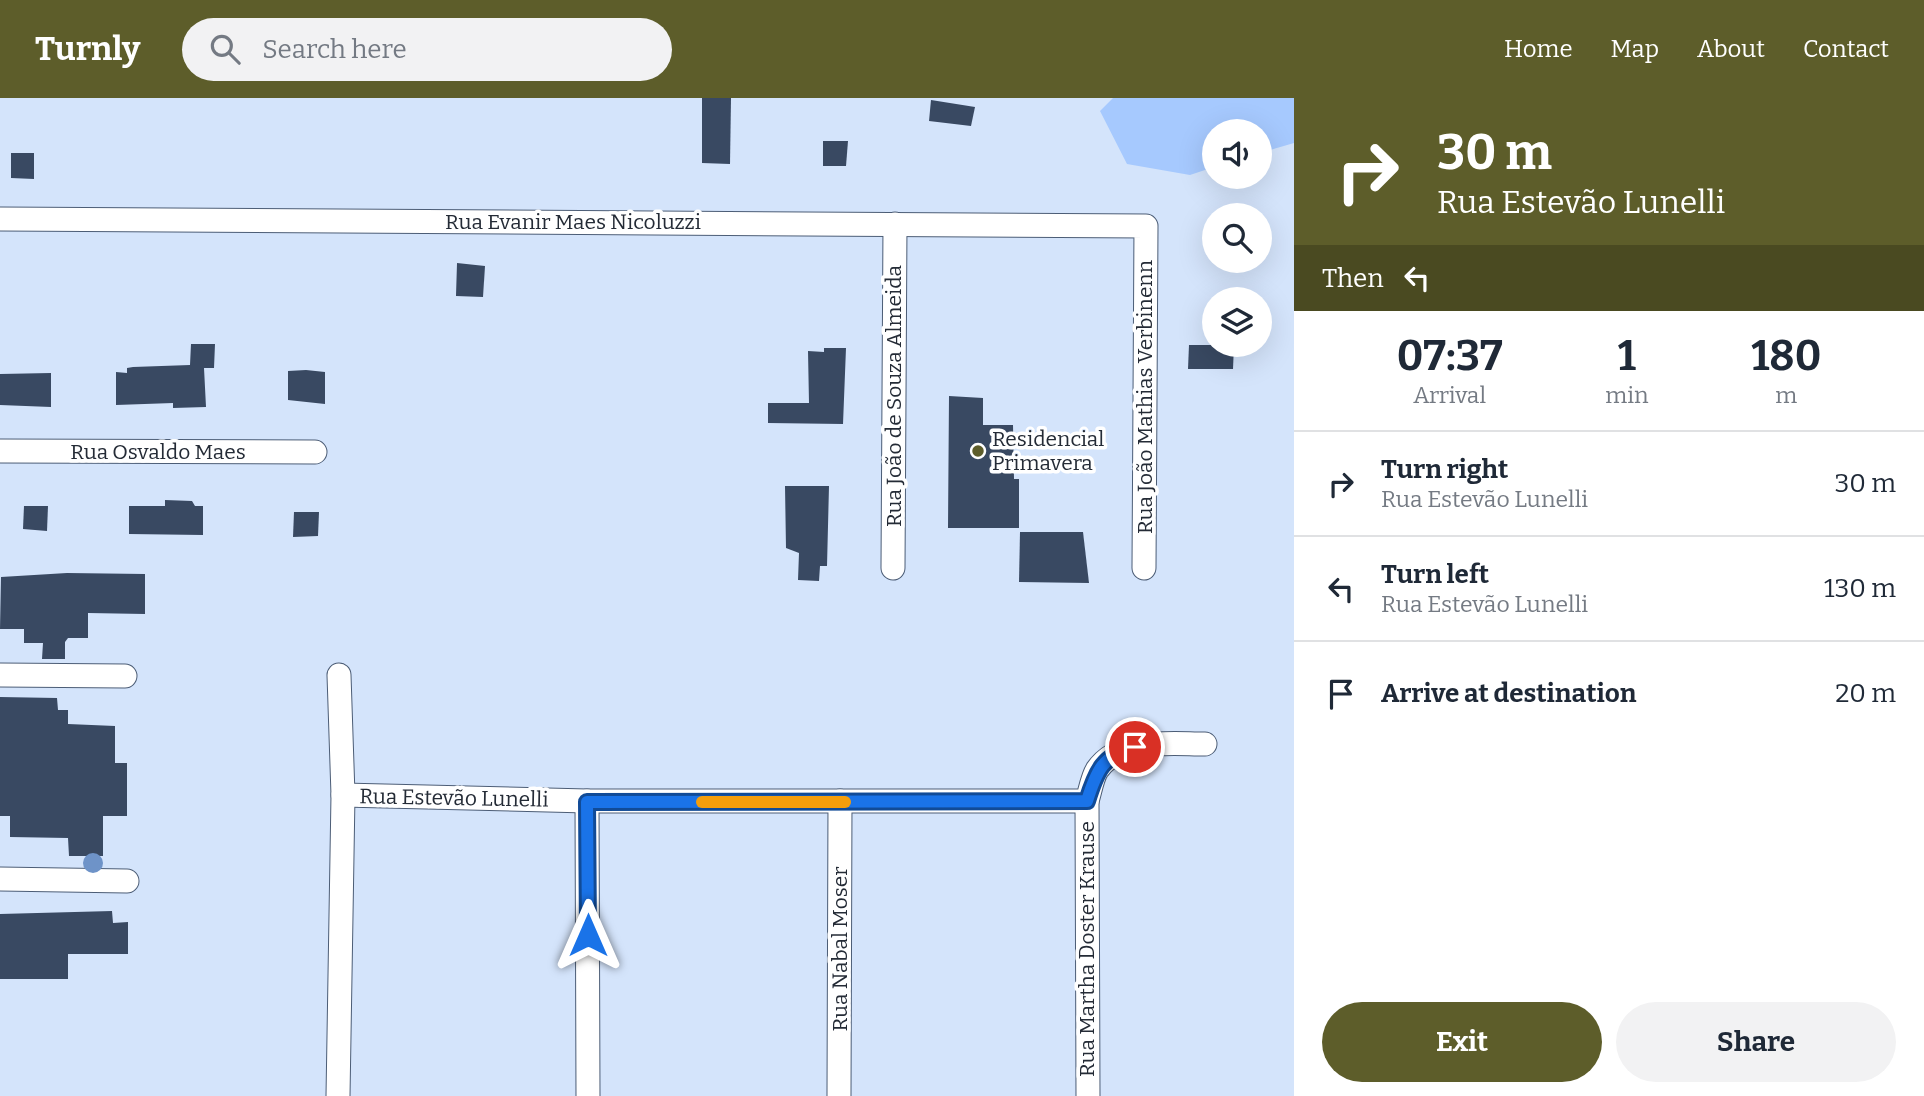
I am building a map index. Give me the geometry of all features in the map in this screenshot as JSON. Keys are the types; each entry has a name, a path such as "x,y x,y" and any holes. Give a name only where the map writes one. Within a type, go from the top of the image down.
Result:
{"street":[{"name":"Rua Evanir Maes Nicoluzzi","path":"0,219 1146,226"},
{"name":"Rua João de Souza Almeida","path":"893,568 895,224"},
{"name":"Rua João Mathias Verbinenn","path":"1144,568 1146,226"},
{"name":"Rua Osvaldo Maes","path":"0,451 315,452"},
{"path":"0,675 125,676"},
{"path":"338,1096 343,795 339,675"},
{"path":"1087,801 1097,770 1120,751 1151,744 1205,744"},
{"name":"Rua Estevão Lunelli","path":"343,795 587,802 1087,801"},
{"name":"Rua Martha Doster Krause","path":"1087,801 1088,1096"},
{"path":"587,802 588,1096"},
{"name":"Rua Nabal Moser","path":"839,1096 840,802"},
{"path":"0,879 127,880"}],"shaded area":[{"path":"1113,98 1294,98 1294,143 1272,149 1272,119 1202,119 1202,171 1190,175 1127,164 1100,111"}],"building":[{"path":"702,98 731,98 730,164 702,163"},
{"path":"931,100 975,107 971,126 929,121"},
{"path":"823,141 848,141 846,166 823,166"},
{"path":"11,153 34,153 34,179 11,178"},
{"path":"457,263 485,266 483,297 456,296"},
{"path":"191,344 215,344 214,368 204,368 206,407 173,408 173,403 116,405 116,372 127,373 127,368 133,367 190,365"},
{"path":"1189,345 1202,345 1202,357 1234,357 1233,369 1188,369"},
{"path":"824,348 846,348 843,424 768,423 768,403 809,403 808,351 824,352"},
{"path":"288,371 325,372 325,404 288,400"},
{"path":"51,373 51,407 0,405 0,374"},
{"path":"949,396 983,398 983,425 1013,425 1014,479 1019,479 1019,528 948,528"},
{"path":"785,486 829,486 827,566 820,566 819,581 798,580 799,553 786,548"},
{"path":"165,500 192,501 195,506 203,506 203,535 129,534 129,506 165,506"},
{"path":"24,506 48,506 47,531 23,529"},
{"path":"294,512 319,512 318,536 293,537"},
{"path":"1020,532 1083,532 1089,583 1019,582"},
{"path":"67,573 145,574 145,614 88,613 88,638 68,638 65,642 65,659 42,659 43,643 24,643 24,629 0,629 1,577"},
{"path":"0,697 57,698 58,710 68,710 68,724 115,726 115,763 127,763 127,816 103,816 103,856 69,856 68,838 10,837 10,816 0,816"},
{"path":"112,911 113,923 128,922 128,954 68,954 68,979 0,979 0,914"}],"slow traffic":[{"path":"702,802 845,802"}],"place":[{"name":"Residencial Primavera","path":"978,451"}],"route":[{"path":"588,935 587,802 1087,801 1097,770 1120,751 1135,747"}]}
